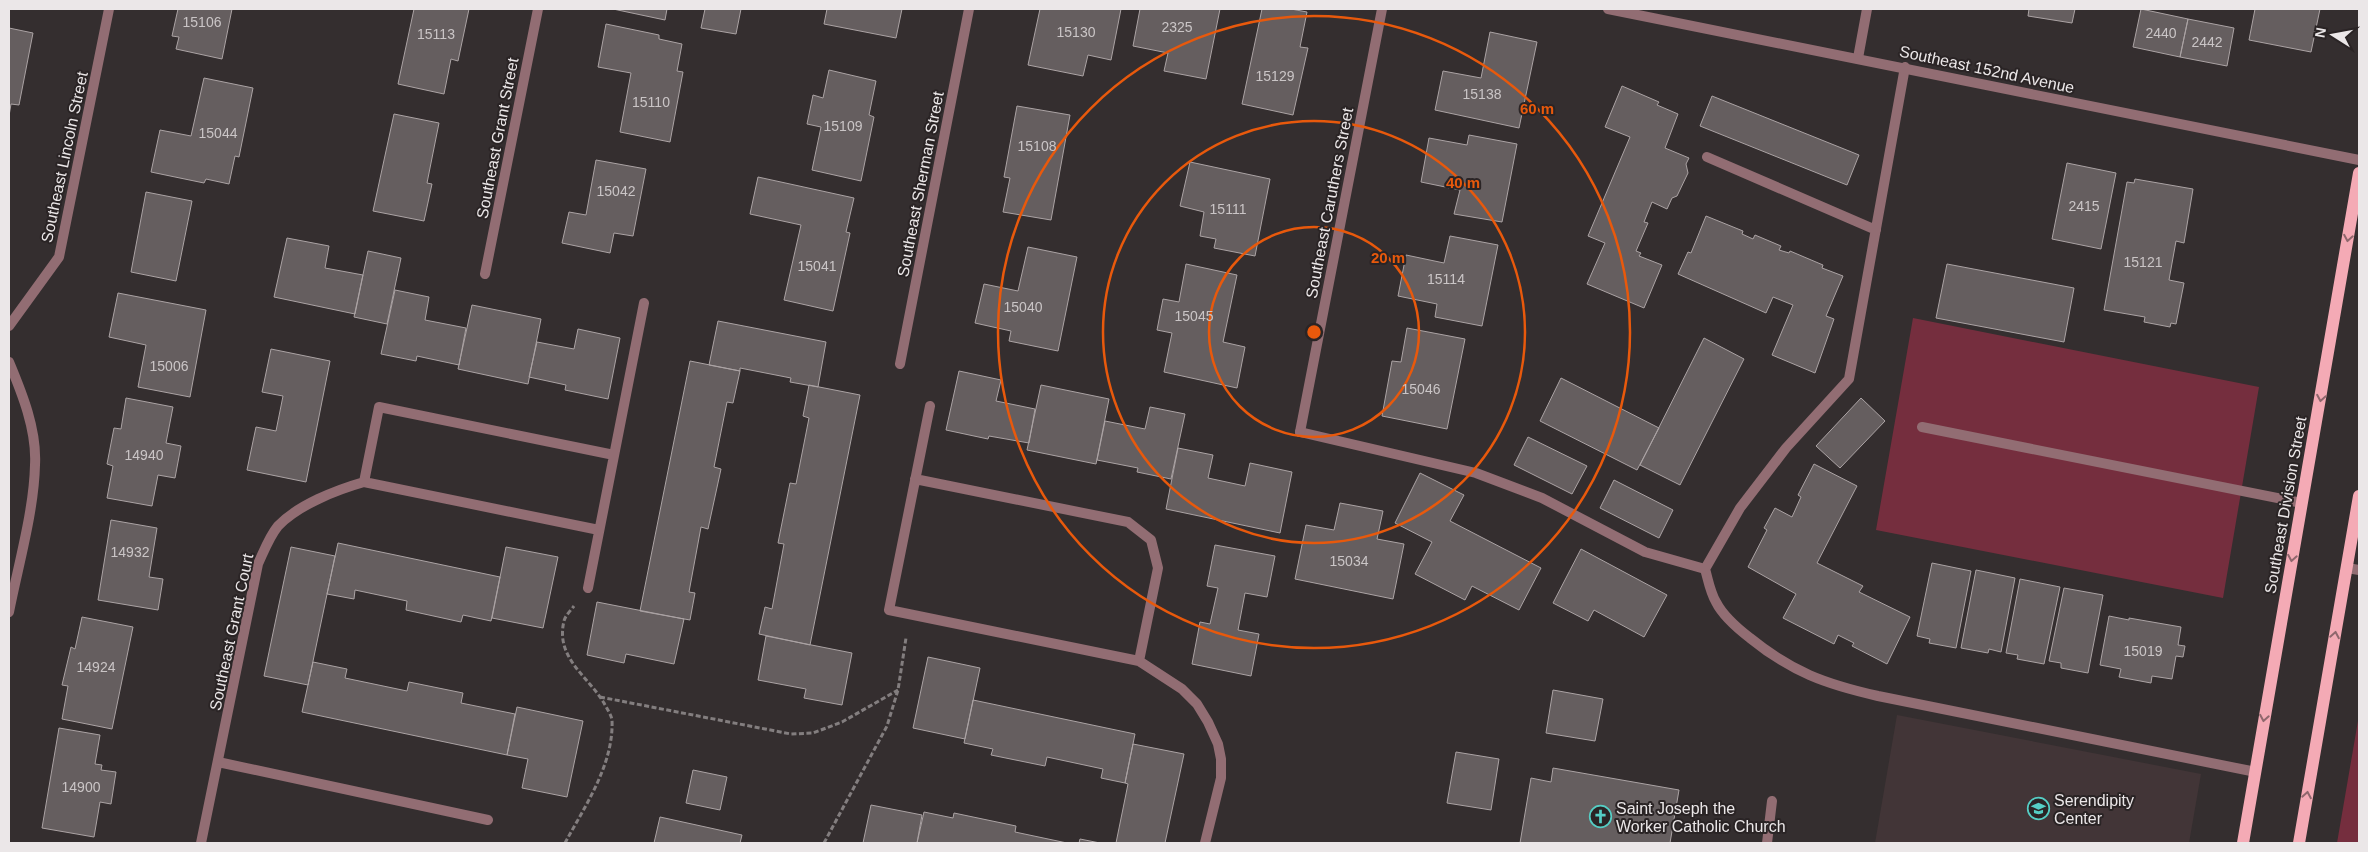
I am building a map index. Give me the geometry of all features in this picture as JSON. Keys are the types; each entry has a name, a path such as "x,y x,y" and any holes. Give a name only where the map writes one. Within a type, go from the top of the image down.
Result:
{"main road":[{"name":"Southeast Division Street","path":"2243,843 2359,173"},
{"path":"2299,843 2353,569 2359,496"}],"street":[{"name":"Southeast Lincoln Street","path":"9,326 58,257 109,9"},
{"name":"Southeast Grant Street","path":"485,274 538,9"},
{"name":"Southeast Sherman Street","path":"900,364 969,9"},
{"name":"Southeast Caruthers Street","path":"1382,9 1300,432 1476,473 1542,498 1645,552 1704,569"},
{"name":"Southeast 152nd Avenue","path":"1608,9 1905,67 2359,160"},
{"path":"1858,58 1867,9"},
{"path":"1905,67 1850,379 1786,448 1746,500 1704,569 1716,602 1736,627 1772,656 1808,676 1840,687 2256,772"},
{"path":"1707,157 1876,230"},
{"path":"588,588 644,303"},
{"path":"9,362 24,397 36,464 30,506 9,612"},
{"path":"930,406 889,610 1139,661 1182,689 1198,704 1218,744 1221,778 1205,843"},
{"path":"599,530 364,482 379,407 614,455"},
{"path":"1922,428 2302,503"},
{"path":"916,479 1128,522 1151,540 1158,568 1139,661"},
{"name":"Southeast Grant Court","path":"201,843 258,564 266,544 279,526 306,506 335,490 364,482"},
{"path":"218,762 488,820"},
{"path":"1767,843 1772,801"}],"path":[{"path":"565,843 597,784 612,742 612,717 600,697 574,666 564,650 564,620 588,588"},
{"path":"824,843 887,726 898,690 910,615"},
{"path":"600,697 791,734 813,733 842,722 898,690"}],"shaded area":[{"path":"1913,318 2259,387 2223,598 1876,530"},
{"name":"Serendipity Center","path":"1897,715 2201,774 2189,843 1875,843"},
{"path":"2359,715 2359,843 2337,843"}],"building":[{"path":"178,9 232,9 222,59 176,49 179,37 172,36"},
{"path":"414,9 469,9 458,61 451,59 444,94 398,84"},
{"path":"613,9 667,9 665,20"},
{"path":"705,9 741,9 736,34 701,28"},
{"path":"827,9 902,9 896,38 824,24"},
{"path":"1040,9 1121,9 1111,60 1088,55 1083,76 1028,65"},
{"path":"1140,9 1220,9 1206,79 1164,71 1168,53 1133,46"},
{"path":"1262,9 1291,9 1307,12 1300,47 1308,48 1293,115 1242,104"},
{"path":"2029,9 2075,9 2072,23 2028,16"},
{"path":"2141,9 2188,19 2180,57 2133,47"},
{"path":"2255,9 2320,9 2311,52 2249,40"},
{"path":"2188,19 2234,28 2227,66 2180,57"},
{"path":"606,24 659,35 659,39 682,44 677,71 683,72 670,142 620,132 631,73 598,67"},
{"path":"9,28 33,33 19,105 11,104 9,116"},
{"path":"1490,32 1537,42 1519,128 1435,110 1443,71 1481,78"},
{"path":"829,70 876,81 869,115 874,117 861,181 812,170 821,127 807,124 813,95 823,98"},
{"path":"204,78 253,88 239,157 235,156 229,184 206,179 204,183 151,172 160,130 191,136"},
{"path":"1622,86 1659,102 1657,105 1678,114 1665,148 1689,158 1686,164 1688,173 1677,196 1672,198 1667,209 1652,202 1644,222 1648,223 1636,251 1641,253 1639,256 1662,265 1644,308 1587,284 1605,243 1588,236 1630,137 1605,127"},
{"path":"1712,96 1859,155 1847,185 1700,126"},
{"path":"1017,106 1070,115 1051,220 1003,212 1010,178 1004,177"},
{"path":"394,114 439,123 427,183 432,184 424,221 373,211"},
{"path":"1469,135 1517,144 1502,222 1454,214 1460,190 1421,182 1429,138 1467,145"},
{"path":"596,160 646,169 633,236 614,233 610,253 562,243 569,212 586,215"},
{"path":"1190,162 1270,179 1255,256 1214,248 1216,239 1200,236 1204,212 1180,206"},
{"path":"2067,163 2116,173 2101,249 2052,239"},
{"path":"758,177 854,198 846,232 850,233 833,311 784,300 801,225 750,214"},
{"path":"2135,179 2193,189 2184,243 2176,241 2169,280 2184,283 2176,324 2171,323 2170,327 2144,322 2145,317 2104,310 2127,182 2134,183"},
{"path":"146,192 192,201 176,281 131,272"},
{"path":"1706,216 1743,231 1742,234 1753,239 1755,235 1781,246 1779,250 1789,253 1790,251 1823,265 1822,268 1843,276 1826,316 1834,319 1815,373 1772,355 1793,305 1773,297 1766,313 1678,274 1688,252 1691,253"},
{"path":"1450,236 1498,245 1482,326 1435,317 1437,304 1398,296 1406,255 1444,263"},
{"path":"287,238 329,246 325,268 363,275 355,314 274,297"},
{"path":"1028,247 1077,257 1058,351 1009,341 1011,331 975,323 984,284 1018,291"},
{"path":"368,251 401,258 387,324 354,317"},
{"path":"1186,264 1237,275 1223,342 1245,347 1237,388 1164,372 1172,333 1157,330 1163,299 1179,302"},
{"path":"1947,264 2074,288 2064,342 1936,318"},
{"path":"395,290 429,297 425,320 466,328 459,365 417,356 416,361 381,354"},
{"path":"118,293 206,310 190,397 138,387 146,345 109,337"},
{"path":"472,305 541,319 528,384 458,369"},
{"path":"718,321 826,342 818,387 790,382 791,378 740,368 740,371 709,365"},
{"path":"1407,328 1465,339 1447,429 1382,416 1392,361 1401,362"},
{"path":"578,329 620,338 608,399 565,390 566,385 529,377 537,342 574,349"},
{"path":"1704,338 1744,359 1680,485 1640,465"},
{"path":"271,349 330,361 306,482 247,470 256,427 276,431 283,396 262,392"},
{"path":"690,361 740,371 733,403 727,402 714,467 721,469 708,529 701,527 689,592 695,593 690,620 640,611"},
{"path":"959,371 1001,380 996,401 1035,409 1029,443 989,436 988,439 946,430"},
{"path":"1561,378 1659,428 1637,470 1540,421"},
{"path":"809,385 860,395 810,645 759,634 765,607 772,609 784,544 778,543 790,483 796,484 809,418 803,416"},
{"path":"1041,385 1109,399 1096,464 1027,450"},
{"path":"126,398 173,407 166,443 181,446 175,478 158,475 152,506 107,498 113,466 107,464 114,428 121,429"},
{"path":"1861,398 1885,421 1840,468 1816,446"},
{"path":"1150,407 1185,414 1171,479 1137,472 1138,468 1097,460 1105,421 1145,429"},
{"path":"1528,437 1587,466 1572,494 1514,465"},
{"path":"1178,448 1213,455 1208,478 1245,486 1250,463 1292,472 1280,533 1166,509"},
{"path":"1814,464 1857,486 1817,563 1863,586 1859,592 1910,617 1887,664 1852,646 1854,643 1838,635 1834,644 1783,618 1796,594 1748,567 1767,530 1764,528 1775,508 1792,517 1801,497 1798,495"},
{"path":"1420,473 1464,495 1450,521 1541,568 1519,610 1472,586 1465,600 1415,574 1432,542 1395,523"},
{"path":"1614,480 1673,510 1659,538 1600,508"},
{"path":"1340,503 1383,511 1377,539 1404,544 1393,599 1295,579 1306,525 1334,530"},
{"path":"111,520 157,528 149,577 163,579 158,610 98,600"},
{"path":"338,543 500,577 491,621 463,615 461,622 406,610 407,601 355,590 354,599 327,594"},
{"path":"1215,545 1275,556 1267,597 1245,593 1238,630 1259,634 1251,676 1192,664 1200,622 1210,624 1218,588 1207,586"},
{"path":"291,547 335,556 308,685 264,676"},
{"path":"506,547 558,557 543,628 492,618"},
{"path":"1581,549 1667,595 1644,637 1594,610 1588,621 1553,603"},
{"path":"1932,563 1971,571 1956,648 1929,643 1930,639 1917,636"},
{"path":"1976,570 2015,578 2001,652 1989,649 1988,653 1961,648"},
{"path":"2020,579 2060,587 2044,664 2017,659 2018,655 2006,653"},
{"path":"2064,588 2103,595 2088,673 2061,668 2061,663 2049,661"},
{"path":"597,602 684,619 674,664 626,654 624,663 587,655"},
{"path":"2109,616 2181,627 2178,645 2185,646 2183,657 2176,656 2172,679 2152,676 2151,683 2119,677 2121,669 2100,665"},
{"path":"82,617 133,627 112,729 62,719 68,686 62,685 71,647 75,649"},
{"path":"766,636 852,653 842,705 804,698 806,689 758,680"},
{"path":"928,657 980,668 965,739 913,728"},
{"path":"313,662 347,669 345,678 407,691 409,682 463,693 461,703 515,714 507,755 302,712"},
{"path":"1553,690 1603,699 1595,741 1546,733"},
{"path":"973,700 1135,734 1125,783 1101,778 1103,769 1047,757 1045,766 991,755 993,749 964,743"},
{"path":"517,707 583,721 567,797 522,788 528,759 507,755"},
{"path":"59,728 100,735 95,764 102,765 101,770 116,772 111,804 100,802 94,837 42,828"},
{"path":"1133,744 1184,754 1165,843 1116,843 1128,784 1125,783"},
{"path":"1456,752 1499,759 1491,810 1447,803"},
{"name":"Saint Joseph the Worker Catholic Church","path":"1553,768 1679,790 1670,843 1520,843 1531,778 1551,782"},
{"path":"693,770 727,777 720,810 686,803"},
{"path":"871,805 922,815 917,843 863,843"},
{"path":"924,812 953,818 954,813 1016,826 1015,832 1067,843 917,843"},
{"path":"660,817 742,835 740,843 654,843"},
{"path":"1080,839 1100,843 1079,843"}],"place":[{"name":"Serendipity Center","path":"2038,809"},
{"name":"Saint Joseph the Worker Catholic Church","path":"1600,817"}]}
